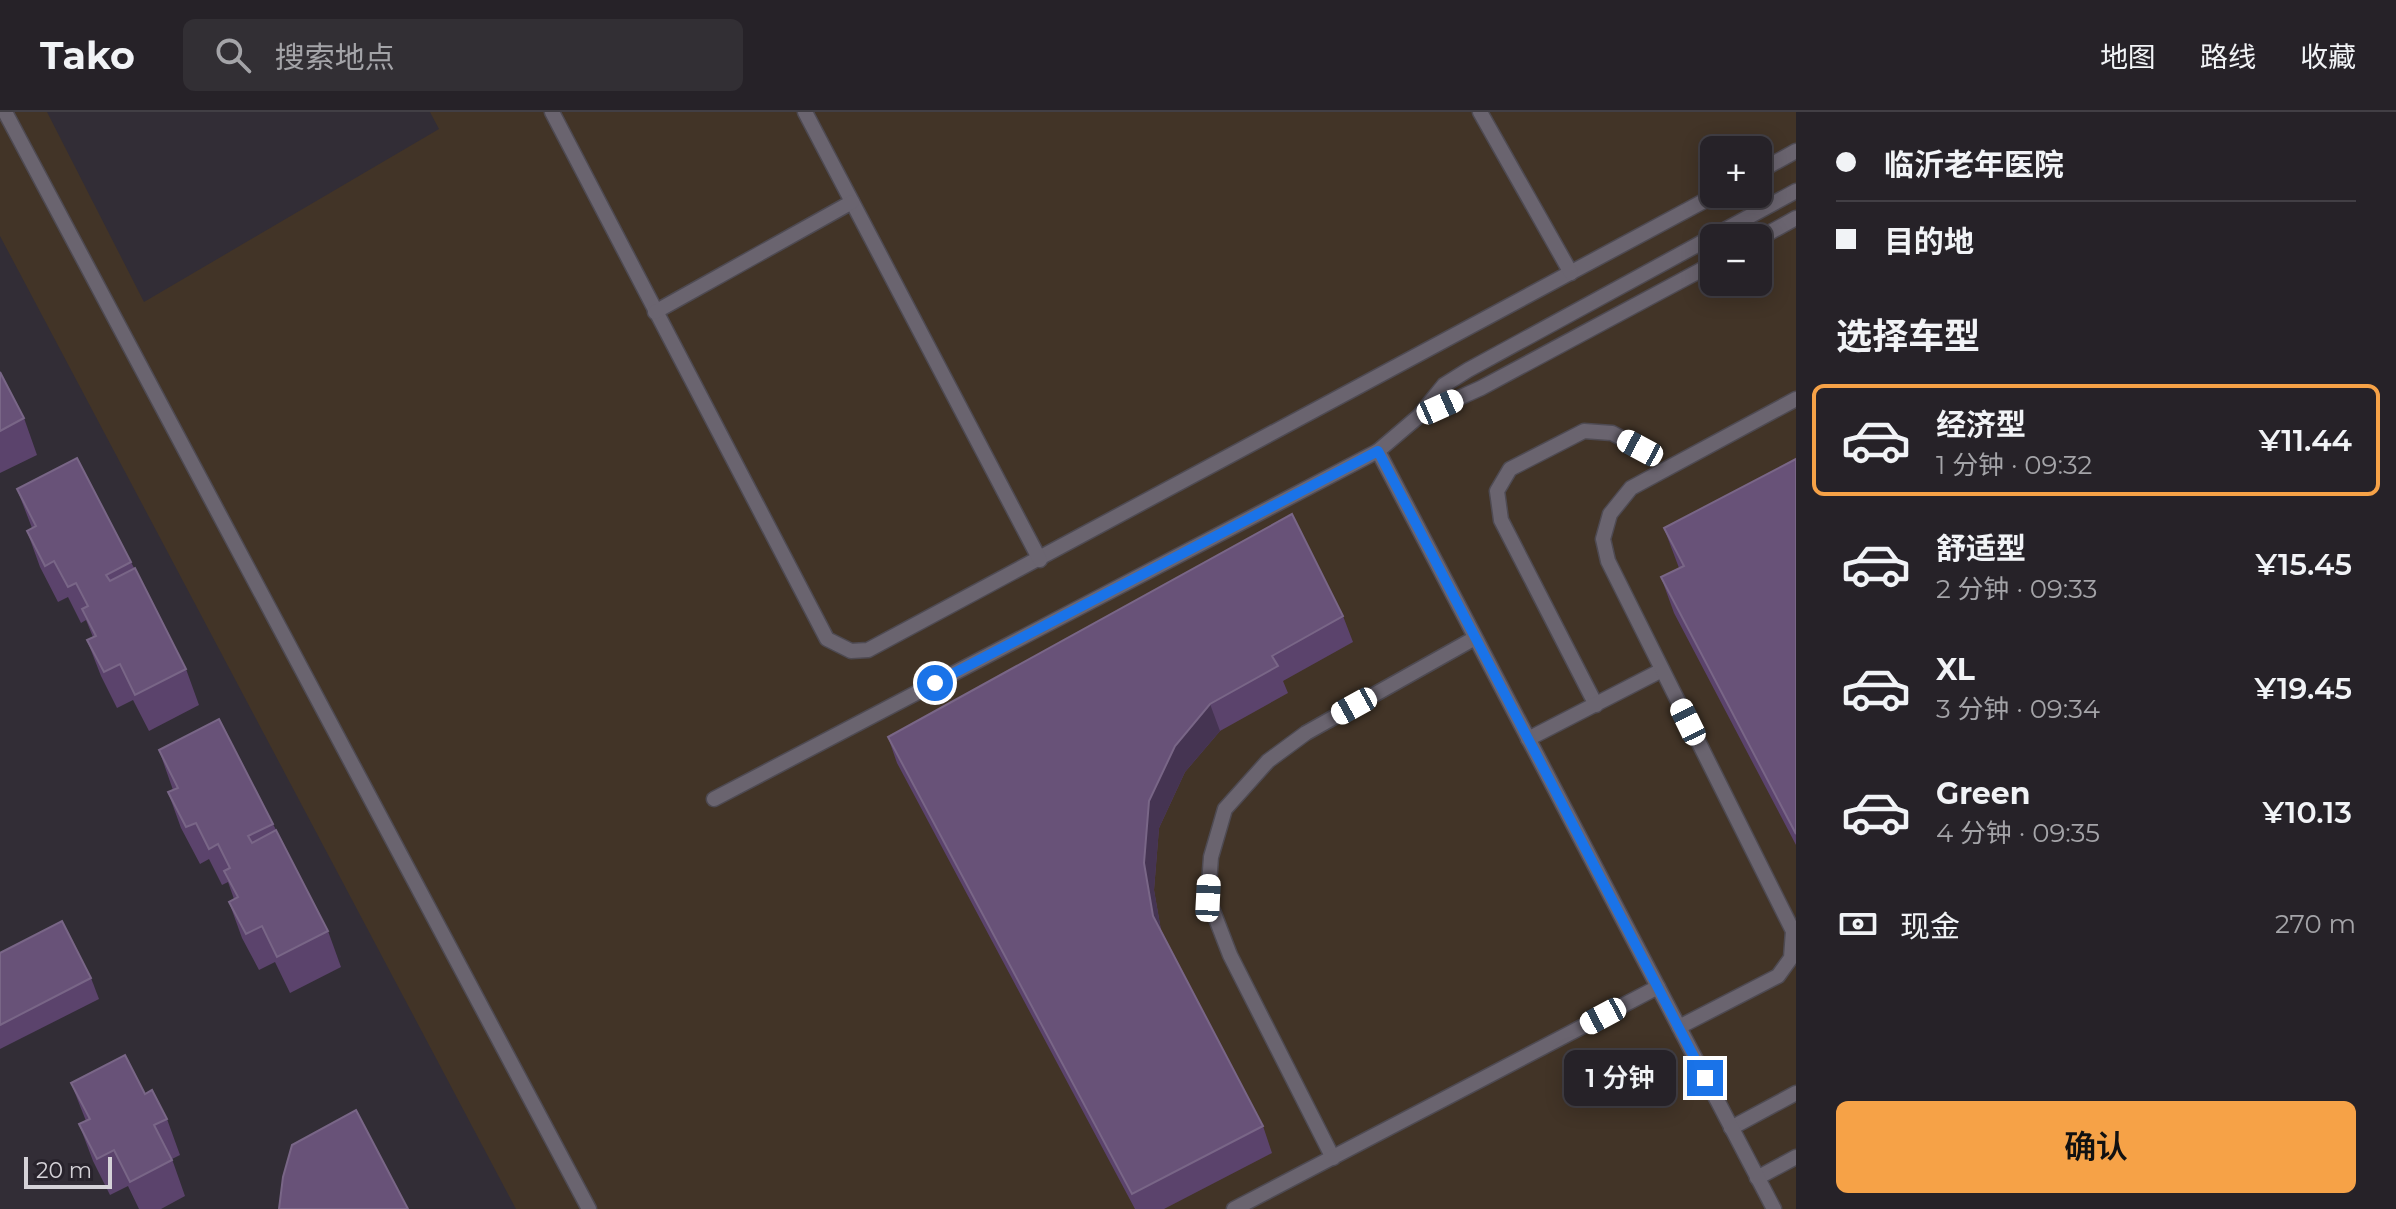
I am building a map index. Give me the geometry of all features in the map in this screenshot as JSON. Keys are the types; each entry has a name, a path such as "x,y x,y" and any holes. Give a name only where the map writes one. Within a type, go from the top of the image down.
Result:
{"lane":[{"path":"5,112 589,1209"},
{"path":"552,112 827,639 851,651 868,650 1040,560 1700,203"},
{"path":"805,112 1040,560"},
{"path":"1480,112 1571,273"},
{"path":"1772,164 1796,151"},
{"path":"714,799 1378,451 1419,416 1444,385 1468,370 1796,191"},
{"path":"655,312 852,202"},
{"path":"1772,232 1796,219"},
{"path":"1419,416 1481,388 1700,271"},
{"path":"1679,1027 1778,976 1791,958 1793,931 1608,561 1603,539 1610,514 1631,488 1796,399"},
{"path":"1596,705 1501,520 1497,491 1510,469 1584,431 1612,433 1640,448"},
{"path":"1378,451 1774,1209"},
{"path":"1333,1158 1230,955 1208,898 1211,857 1225,809 1268,761 1306,733 1475,638"},
{"path":"1528,739 1662,670"},
{"path":"1234,1209 1658,987"},
{"path":"1731,1128 1796,1093"},
{"path":"1757,1178 1796,1157"}],"shaded area":[{"path":"0,112 47,112 144,302 439,129 430,112 1796,112 1796,1209 516,1209 0,236"}],"building":[{"path":"0,372 24,418 0,431"},
{"path":"77,458 131,562 106,575 110,581 135,568 186,669 135,695 120,664 104,672 87,640 96,636 82,609 88,606 76,583 68,587 54,561 45,566 27,531 36,526 17,489"},
{"path":"1796,459 1796,834 1661,577 1684,566 1664,528"},
{"path":"1292,514 1343,616 1272,656 1278,666 1210,704 1175,746 1149,801 1144,863 1153,916 1263,1126 1132,1194 888,737"},
{"path":"219,719 273,824 248,836 252,843 276,830 328,931 277,957 262,926 246,934 229,902 238,897 224,871 230,868 218,844 209,849 196,823 186,827 168,792 178,788 159,750"},
{"path":"62,921 91,978 0,1025 0,953"},
{"path":"125,1055 145,1094 152,1090 167,1119 154,1125 172,1160 130,1182 114,1150 97,1159 79,1124 90,1119 71,1083"},
{"path":"356,1110 408,1209 279,1209 283,1177 292,1145"}],"route":[{"path":"935,683 1378,451 1705,1078"}]}
